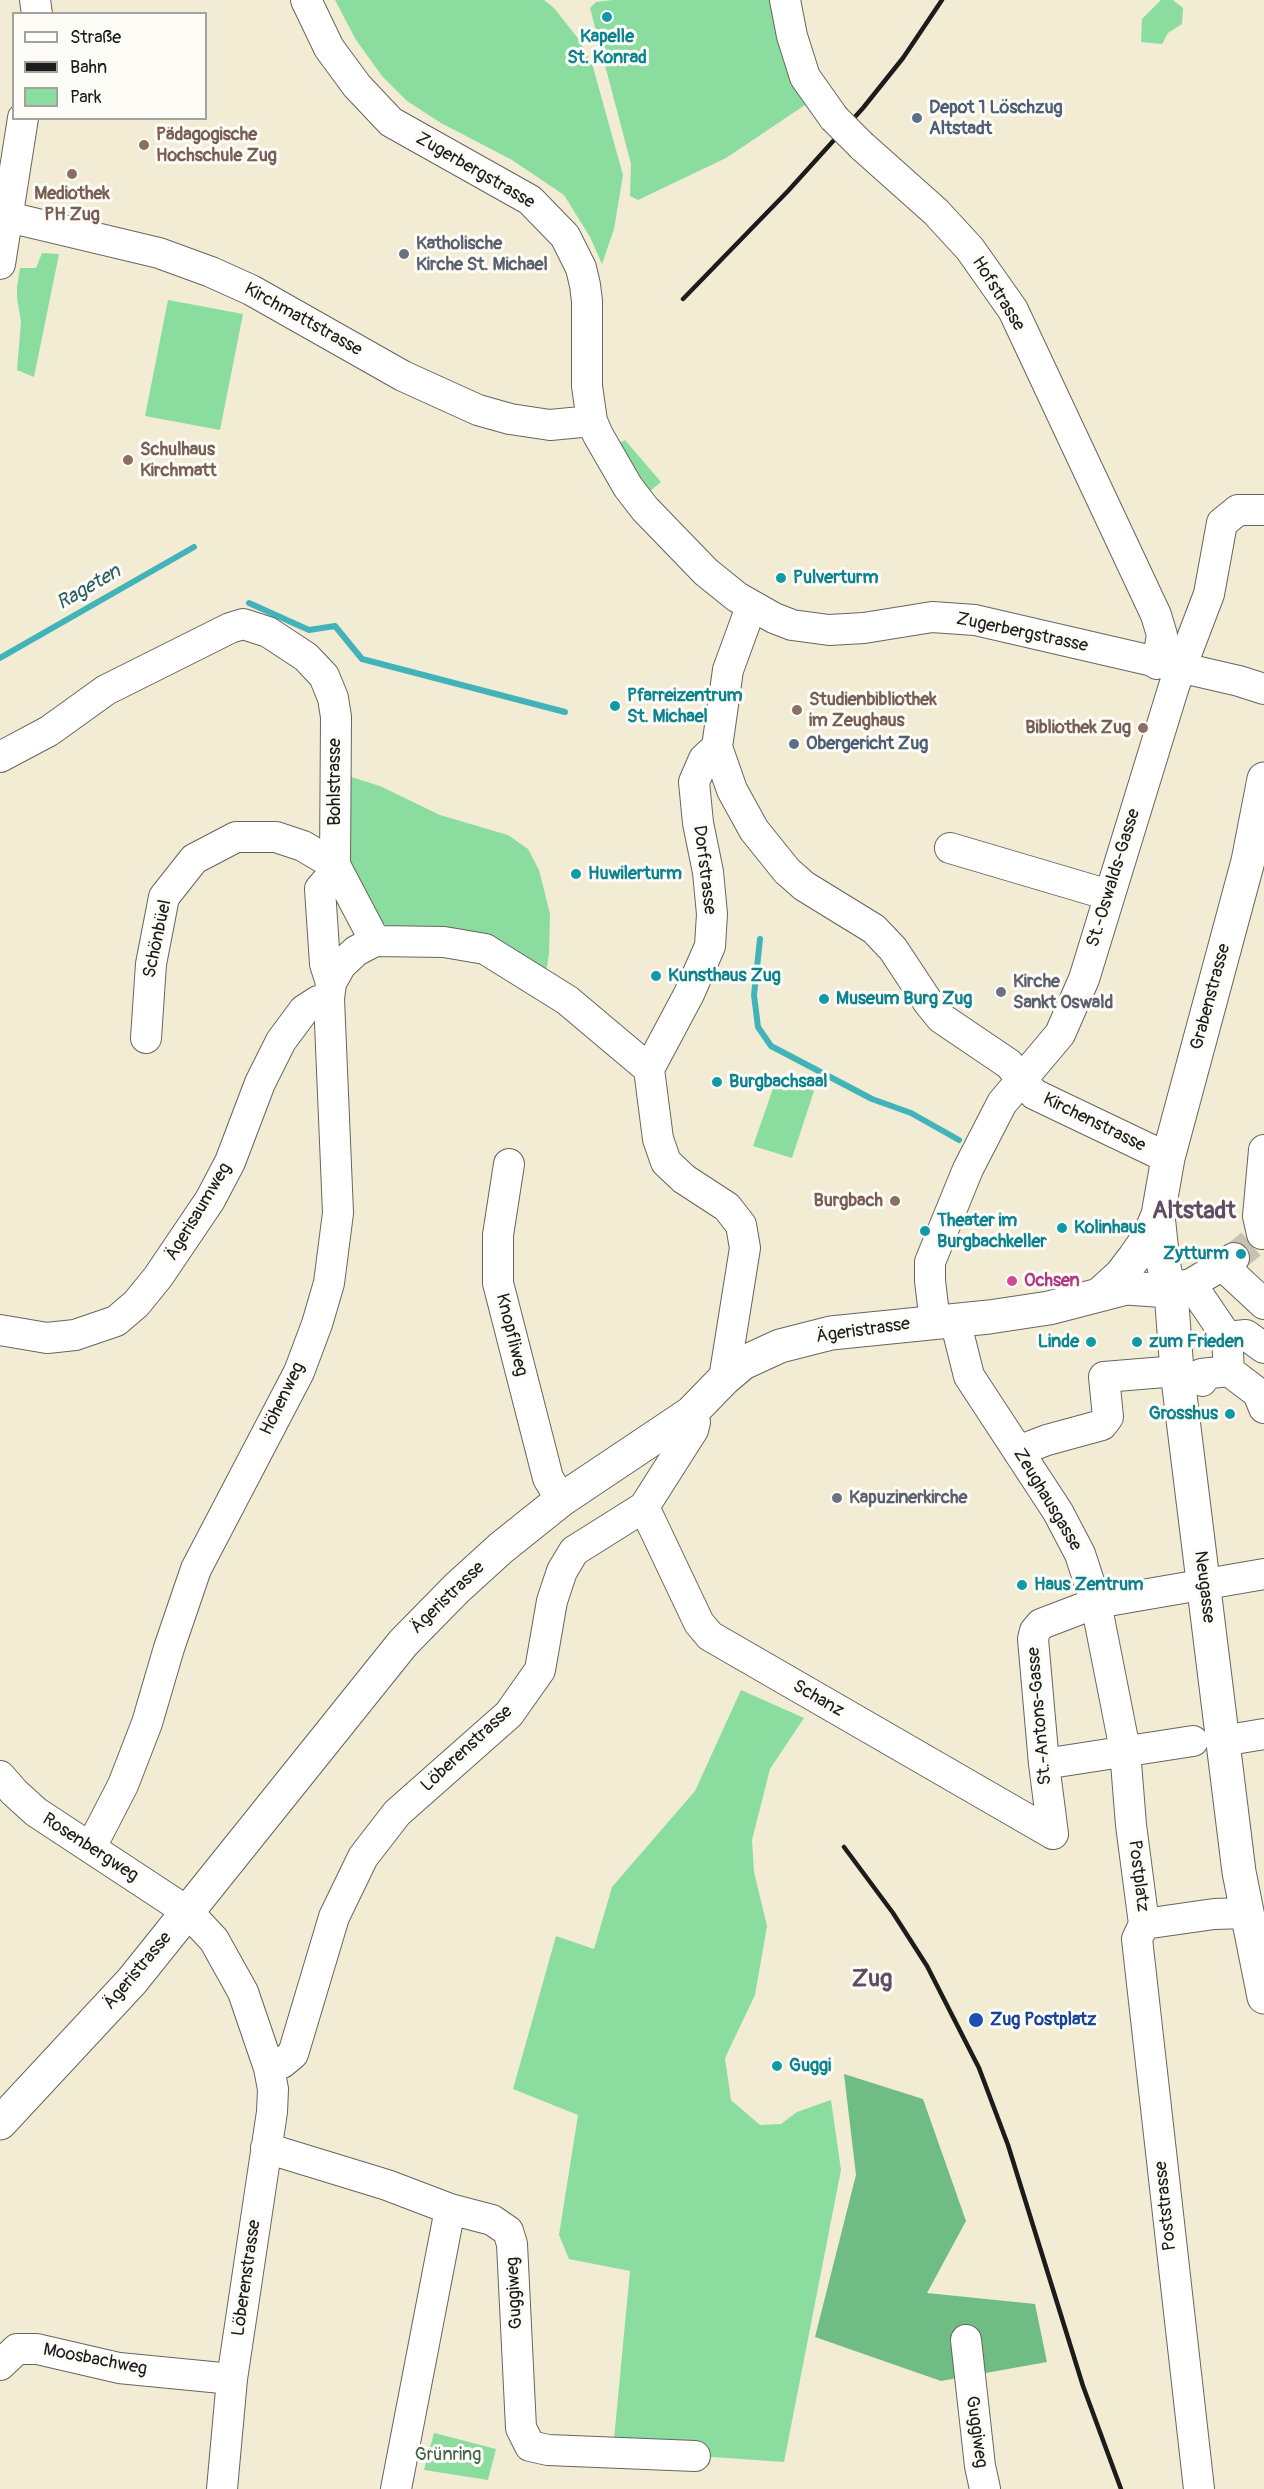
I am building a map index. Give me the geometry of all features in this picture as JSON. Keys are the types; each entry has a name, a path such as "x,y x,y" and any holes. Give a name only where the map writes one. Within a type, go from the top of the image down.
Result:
{"main road":[{"name":"Grabenstrasse","path":"1158,1215 1168,1158 1248,861 1264,779"},
{"name":"Neugasse","path":"1158,1215 1163,1262 1180,1286 1189,1376 1204,1585 1208,1741 1230,1803"},
{"path":"1099,1295 1121,1275 1134,1258 1148,1238 1158,1215"},
{"name":"Ägeristrasse","path":"0,2123 132,1981 403,1643 492,1556 561,1500 691,1413 743,1363 780,1346 831,1333 1049,1308 1126,1288 1155,1290 1180,1286"},
{"path":"1230,1803 1252,1856 1264,1868"},
{"path":"1230,1803 1254,1923 1264,1997"}],"street":[{"name":"Zugerbergstrasse","path":"306,0 329,48 357,86 391,122 530,200 565,236 585,285 587,387 592,421 616,467 645,509 706,572 751,607 792,625 829,630 864,628 932,617 975,620 1169,667 1239,681 1264,689"},
{"name":"Hofstrasse","path":"785,0 801,67 812,88 834,118 936,212 970,249 1013,310 1156,615 1169,667"},
{"path":"0,264 4,215 23,120"},
{"name":"Kirchmattstrasse","path":"4,215 159,253 211,272 251,290 403,376 478,410 510,419 550,425 592,421"},
{"name":"St.-Oswalds-Gasse","path":"945,1321 930,1281 930,1262 968,1169 1002,1102 1060,1034 1084,978 1109,895 1169,667 1209,594 1222,523 1238,510 1264,510"},
{"name":"Kirchenstrasse","path":"751,607 728,670 718,724 717,747 732,790 754,830 787,871 804,886 869,924 893,949 928,1002 942,1018 1009,1064 1034,1094 1168,1158"},
{"name":"Bohlstrasse","path":"0,757 49,731 106,690 230,628 243,624 268,632 306,657 324,676 333,698 336,717 337,871 375,941"},
{"name":"Dorfstrasse","path":"649,1070 689,994 710,946 712,914 708,872 698,823 694,782 704,759 717,747"},
{"name":"Schönbüel","path":"146,1038 151,964 164,897 194,859 236,837 276,837 303,846 337,871"},
{"path":"950,848 1109,895"},
{"path":"330,991 325,964 320,889 337,871"},
{"path":"330,991 341,965 356,951 375,941 444,942 485,949 567,1000 649,1070 658,1139 666,1162 684,1179 727,1208 741,1225 745,1248 724,1379"},
{"name":"Ägerisaumweg","path":"0,1330 47,1338 75,1335 116,1321 136,1304 158,1277 210,1200 230,1162 260,1083 281,1041 304,1010 330,991"},
{"name":"Höhenweg","path":"91,1847 123,1785 147,1723 196,1569 298,1372 317,1324 329,1283 338,1213 330,991"},
{"path":"1264,1150 1258,1216 1247,1247 1264,1304"},
{"name":"Knopfliweg","path":"509,1164 498,1235 498,1283 548,1478 561,1500"},
{"path":"1229,1371 1227,1337 1180,1286 1247,1247"},
{"name":"Zeughausgasse","path":"945,1321 969,1376 1058,1512 1080,1554 1096,1603 1125,1750 1130,1797"},
{"path":"1227,1337 1246,1335 1264,1348"},
{"path":"1018,1451 1047,1440 1102,1425 1108,1417 1104,1377 1189,1376 1229,1371 1258,1393 1264,1408"},
{"name":"Löberenstrasse","path":"269,2068 282,2063 293,2054 334,1917 363,1857 397,1813 509,1714 540,1670 552,1601 562,1571 574,1551 644,1507 693,1430 695,1422 691,1413"},
{"name":"Schanz","path":"644,1507 699,1623 710,1636 1053,1834"},
{"path":"1096,1603 1264,1574"},
{"name":"St.-Antons-Gasse","path":"1053,1834 1044,1764 1033,1639 1035,1631 1041,1624 1096,1603"},
{"path":"1044,1764 1125,1750 1264,1734"},
{"name":"Rosenbergweg","path":"0,1776 36,1812 188,1912"},
{"name":"Postplatz","path":"1130,1797 1131,1825 1144,1924 1214,1914 1254,1923"},
{"name":"Löberenstrasse","path":"188,1912 214,1940 238,1983 255,2022 273,2089 232,2379 222,2489"},
{"name":"Poststrasse","path":"1144,1924 1137,1939 1199,2489"},
{"name":"Guggiweg","path":"266,2148 387,2186 450,2209 492,2220 508,2231 521,2428 530,2446 548,2450 695,2456"},
{"path":"396,2489 450,2209"},
{"name":"Guggiweg","path":"966,2340 985,2489"},
{"name":"Moosbachweg","path":"0,2365 17,2349 37,2349 119,2368 232,2379"}],"green space":[{"path":"335,0 544,0 554,8 580,41 593,67 623,175 614,229 602,264 590,237 564,195 512,160 441,123 407,101 382,76 356,40"},
{"path":"612,0 777,0 808,103 726,158 638,200 630,196 631,164 590,8 596,2"},
{"path":"1161,0 1173,0 1183,8 1182,24 1168,33 1162,44 1141,42 1142,19"},
{"path":"42,253 59,254 34,377 17,370 21,322 17,287 20,268 36,268"},
{"path":"168,300 243,314 220,430 145,416"},
{"path":"625,440 661,482 650,491 618,444"},
{"path":"348,776 380,786 440,815 508,835 528,849 539,870 550,914 546,973 393,929 379,921 348,869"},
{"path":"777,1077 814,1091 792,1158 753,1146"},
{"path":"741,1690 804,1718 770,1769 752,1840 754,1872 767,1926 755,1995 725,2058 731,2100 760,2125 781,2124 797,2112 831,2100 841,2170 784,2462 613,2450 630,2271 569,2259 559,2235 578,2115 513,2089 556,1936 594,1949 612,1887 695,1791"},
{"path":"844,2074 923,2099 966,2221 927,2293 1035,2304 1047,2362 941,2381 815,2337 856,2175"},
{"name":"Grünring","path":"434,2433 496,2449 488,2480 424,2470"}],"waterway":[{"name":"Rageten","path":"0,658 194,547"},
{"path":"249,603 309,630 335,626 362,659 565,712"},
{"path":"760,939 754,995 758,1027 771,1046 872,1099 911,1113 959,1140"}],"tunnel":[{"path":"1234,1258 1251,1244"}],"railway":[{"path":"683,299 788,191 863,108 903,58 942,0"},
{"path":"844,1847 893,1913 927,1966 979,2068 1008,2145 1083,2386 1121,2489"}],"place":[{"name":"Kapelle St. Konrad","path":"607,17"},
{"name":"Depot 1 Löschzug Altstadt","path":"917,118"},
{"name":"Pädagogische Hochschule Zug","path":"144,145"},
{"name":"Mediothek PH Zug","path":"72,174"},
{"name":"Katholische Kirche St. Michael","path":"404,254"},
{"name":"Schulhaus Kirchmatt","path":"128,460"},
{"name":"Pulverturm","path":"781,578"},
{"name":"Pfarreizentrum St. Michael","path":"615,706"},
{"name":"Studienbibliothek im Zeughaus","path":"797,710"},
{"name":"Bibliothek Zug","path":"1143,728"},
{"name":"Obergericht Zug","path":"794,744"},
{"name":"Huwilerturm","path":"576,874"},
{"name":"Kunsthaus Zug","path":"656,976"},
{"name":"Kirche Sankt Oswald","path":"1001,992"},
{"name":"Museum Burg Zug","path":"824,999"},
{"name":"Burgbachsaal","path":"717,1082"},
{"name":"Burgbach","path":"895,1201"},
{"name":"Kolinhaus","path":"1062,1228"},
{"name":"Theater im Burgbachkeller","path":"925,1231"},
{"name":"Zytturm","path":"1241,1254"},
{"name":"Ochsen","path":"1012,1281"},
{"name":"Linde","path":"1091,1342"},
{"name":"zum Frieden","path":"1137,1342"},
{"name":"Grosshus","path":"1230,1414"},
{"name":"Kapuzinerkirche","path":"837,1498"},
{"name":"Haus Zentrum","path":"1022,1585"},
{"name":"Zug Postplatz","path":"976,2020"},
{"name":"Guggi","path":"777,2066"}],"district":[{"name":"Altstadt","path":"1194,1212"},
{"name":"Zug","path":"872,1980"}]}
